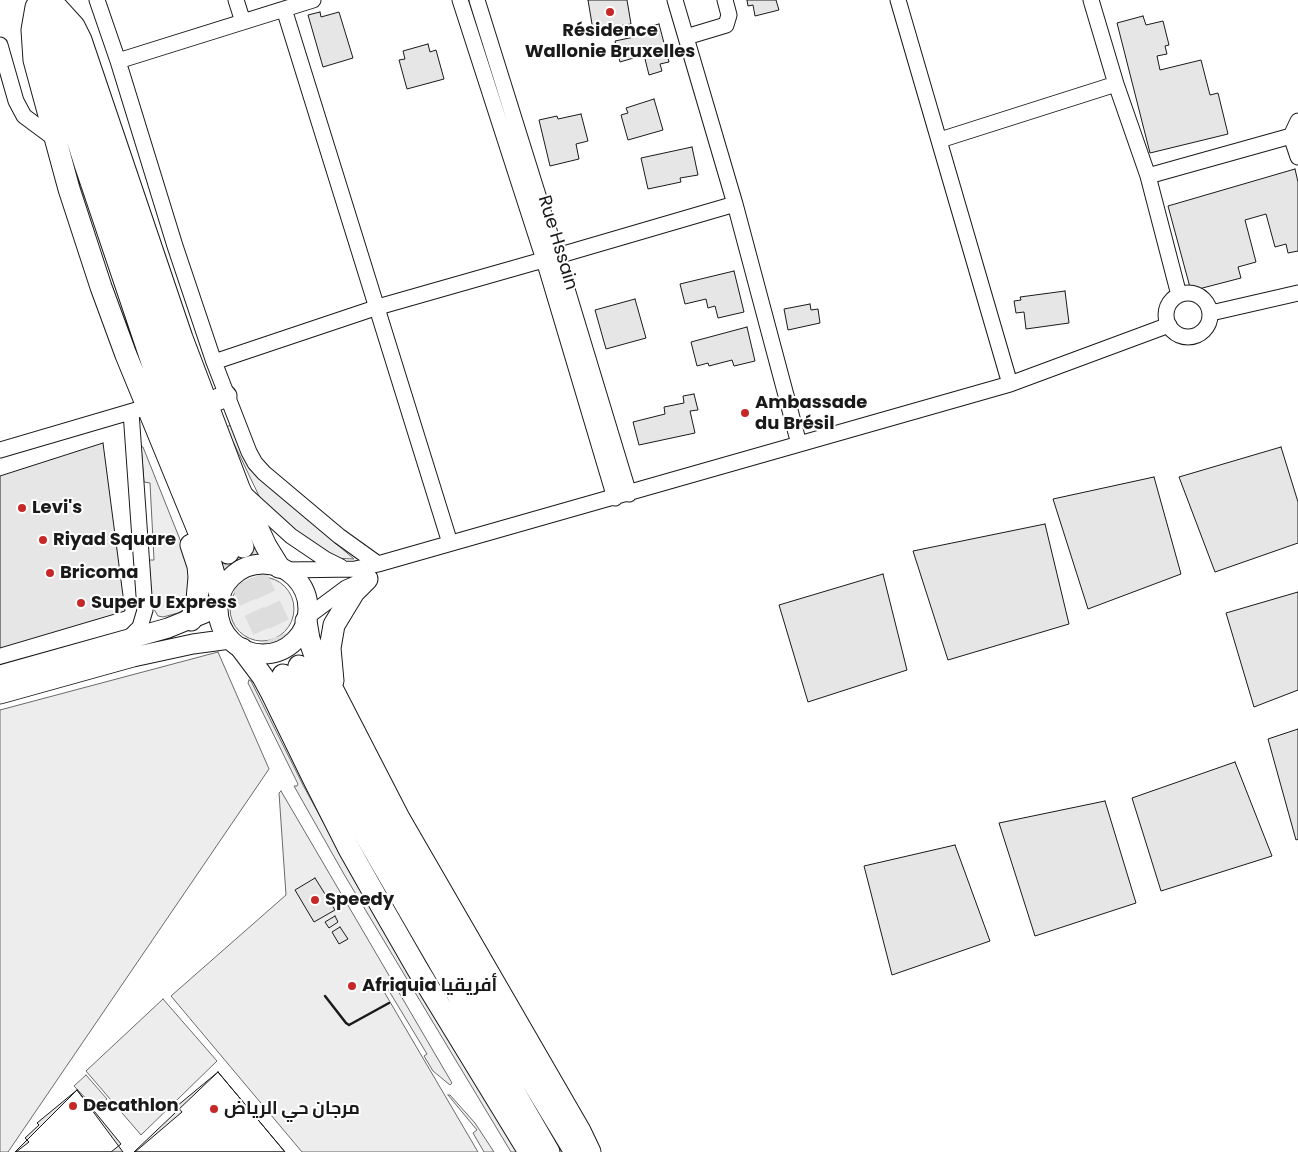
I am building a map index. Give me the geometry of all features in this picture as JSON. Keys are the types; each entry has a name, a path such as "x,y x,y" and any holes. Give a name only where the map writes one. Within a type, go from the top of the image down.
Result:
{"highway":[{"path":"44,3 32,30 33,50 55,139 139,409 180,487 209,557 219,600"},
{"path":"44,3 74,26 84,47 182,338 217,400 239,488 266,546 282,568"},
{"path":"44,3 86,164 165,401 236,550"},
{"path":"180,487 181,517 195,556 199,577 197,600 191,620"},
{"path":"334,694 330,648 334,625 354,592 372,571"},
{"path":"306,619 309,639 314,653 399,818 580,1131 590,1152"},
{"path":"236,644 262,677 271,692 349,849 396,932 529,1152"},
{"path":"549,1152 367,838 291,670 453,950 575,1152"}],"main road":[{"path":"0,675 191,620 219,600 230,580 244,568 255,565 267,564 282,568 294,576 303,590 308,606 302,631 295,640 276,652 264,654 253,653 236,644 220,623 219,600"},
{"path":"0,694 141,655 192,644 236,644"}],"street":[{"path":"97,0 214,362 217,400 255,462 264,473 339,536 372,571"},
{"path":"236,0 243,22"},
{"path":"118,61 313,0"},
{"name":"Rue Hssain","path":"460,0 550,258"},
{"name":"Rue Hssain","path":"477,0 550,258 622,496"},
{"path":"674,0 735,204 798,444"},
{"path":"686,37 726,25 729,15 725,0"},
{"path":"898,0 1010,384"},
{"path":"1091,0 1116,84 1148,176 1179,295"},
{"path":"284,9 450,542"},
{"path":"0,45 16,101 24,116 55,139"},
{"path":"940,140 1116,84"},
{"path":"1298,122 1291,136 1298,157"},
{"path":"1148,176 1291,136"},
{"path":"214,362 378,307 735,204"},
{"path":"1186,293 1200,296 1205,300 1210,313 1210,319 1204,331 1192,337 1179,335 1169,325 1167,311 1169,304 1179,295 1186,293"},
{"path":"1210,313 1298,293"},
{"path":"306,619 346,588 372,571 450,542 622,496 1010,384 1169,325"},
{"path":"0,450 139,409 145,610 140,627 128,639"},
{"path":"239,488 291,536 342,568"},
{"path":"282,568 342,568 372,571"},
{"path":"145,610 155,622 168,628"}],"shaded area":[{"path":"231,425 283,498 354,559 331,558 277,520 260,498 226,427"},
{"path":"141,446 183,547 189,573 187,600 183,610 163,617 158,616 152,606 149,560 154,560 150,483 144,482"},
{"path":"262,577 274,580 285,586 291,597 294,609 291,621 285,632 274,638 262,641 250,638 239,632 233,621 230,609 233,597 239,586 250,580"},
{"path":"218,652 269,769 8,1152 0,1152 0,710"},
{"path":"249,680 350,871 517,1152 511,1152 345,876 294,786 298,784 248,683"},
{"path":"281,791 452,1083 450,1085 433,1071 424,1056 427,1054 380,976 376,978 478,1152 302,1152 171,996 286,895 279,793"},
{"path":"163,999 217,1061 141,1135 86,1071"},
{"path":"86,1075 107,1099 96,1109 74,1086"},
{"path":"448,1095 475,1123 494,1152 484,1152 473,1133 477,1130"}],"building":[{"name":"Résidence Wallonie Bruxelles","path":"588,0 627,0 631,24 593,30"},
{"path":"747,0 776,0 779,10 755,16 753,5 748,6"},
{"path":"320,12 321,17 339,12 353,58 323,67 308,15"},
{"path":"1143,16 1146,25 1163,21 1169,45 1165,46 1167,54 1157,56 1160,70 1201,60 1210,95 1218,93 1228,134 1150,153 1117,23"},
{"path":"659,24 669,62 660,64 662,71 649,75 644,55 620,62 615,41 634,37 633,31"},
{"path":"428,44 430,52 436,50 444,79 407,89 399,60 405,59 403,51"},
{"path":"654,99 663,130 628,140 621,115 628,113 626,108"},
{"path":"581,114 588,141 576,144 579,159 550,166 539,120 557,116 558,119"},
{"path":"692,147 698,175 680,178 681,182 648,189 641,158"},
{"path":"1295,169 1298,182 1298,251 1288,253 1286,244 1275,247 1266,214 1245,220 1256,262 1238,267 1241,278 1191,291 1168,206"},
{"path":"734,271 744,312 718,318 715,306 708,308 706,299 685,304 680,284"},
{"path":"1065,291 1069,323 1026,329 1024,312 1016,313 1014,301 1021,300 1020,297"},
{"path":"635,299 646,338 606,349 595,310"},
{"path":"810,304 811,310 818,309 820,323 788,330 784,309"},
{"path":"747,327 755,361 734,366 732,360 709,366 708,363 697,366 691,342"},
{"path":"694,394 698,410 690,411 695,433 639,445 633,422 665,414 664,407 684,403 683,396"},
{"path":"103,443 125,611 0,648 0,476"},
{"path":"1281,447 1298,502 1298,543 1215,572 1179,477"},
{"path":"1154,477 1181,574 1088,609 1053,499"},
{"path":"1045,524 1069,624 948,660 913,551"},
{"path":"883,574 907,670 808,702 779,605"},
{"path":"1298,592 1298,690 1254,707 1226,613"},
{"path":"1298,729 1298,839 1296,840 1268,739"},
{"path":"1235,762 1272,856 1161,891 1132,798"},
{"path":"1105,801 1136,903 1035,936 999,823"},
{"path":"955,845 990,941 892,975 864,866"},
{"name":"Speedy","path":"315,878 335,910 314,922 295,890"},
{"path":"335,916 338,922 329,928 325,922"},
{"path":"340,927 348,939 339,944 332,932"},
{"name":"مرجان حي الرياض","path":"218,1072 285,1152 135,1152 182,1112 177,1106"},
{"name":"مرجان حي الرياض","path":"218,1072 285,1152 134,1152"},
{"name":"Decathlon","path":"77,1090 121,1144 111,1152 16,1152 29,1142 25,1138 39,1125 37,1123"},
{"name":"Decathlon","path":"77,1090 123,1152 15,1152"}],"tunnel":[{"path":"243,547 299,666"},
{"path":"228,553 283,675"}],"wall":[{"path":"325,996 349,1025 389,1003"}],"place":[{"name":"Résidence Wallonie Bruxelles","path":"610,12"},
{"name":"Ambassade du Brésil","path":"745,413"},
{"name":"Levi's","path":"22,508"},
{"name":"Riyad Square","path":"43,540"},
{"name":"Bricoma","path":"50,573"},
{"name":"Super U Express","path":"81,603"},
{"name":"Speedy","path":"315,900"},
{"name":"Afriquia أفريقيا","path":"352,986"},
{"name":"Decathlon","path":"73,1106"},
{"name":"مرجان حي الرياض","path":"214,1109"}]}
